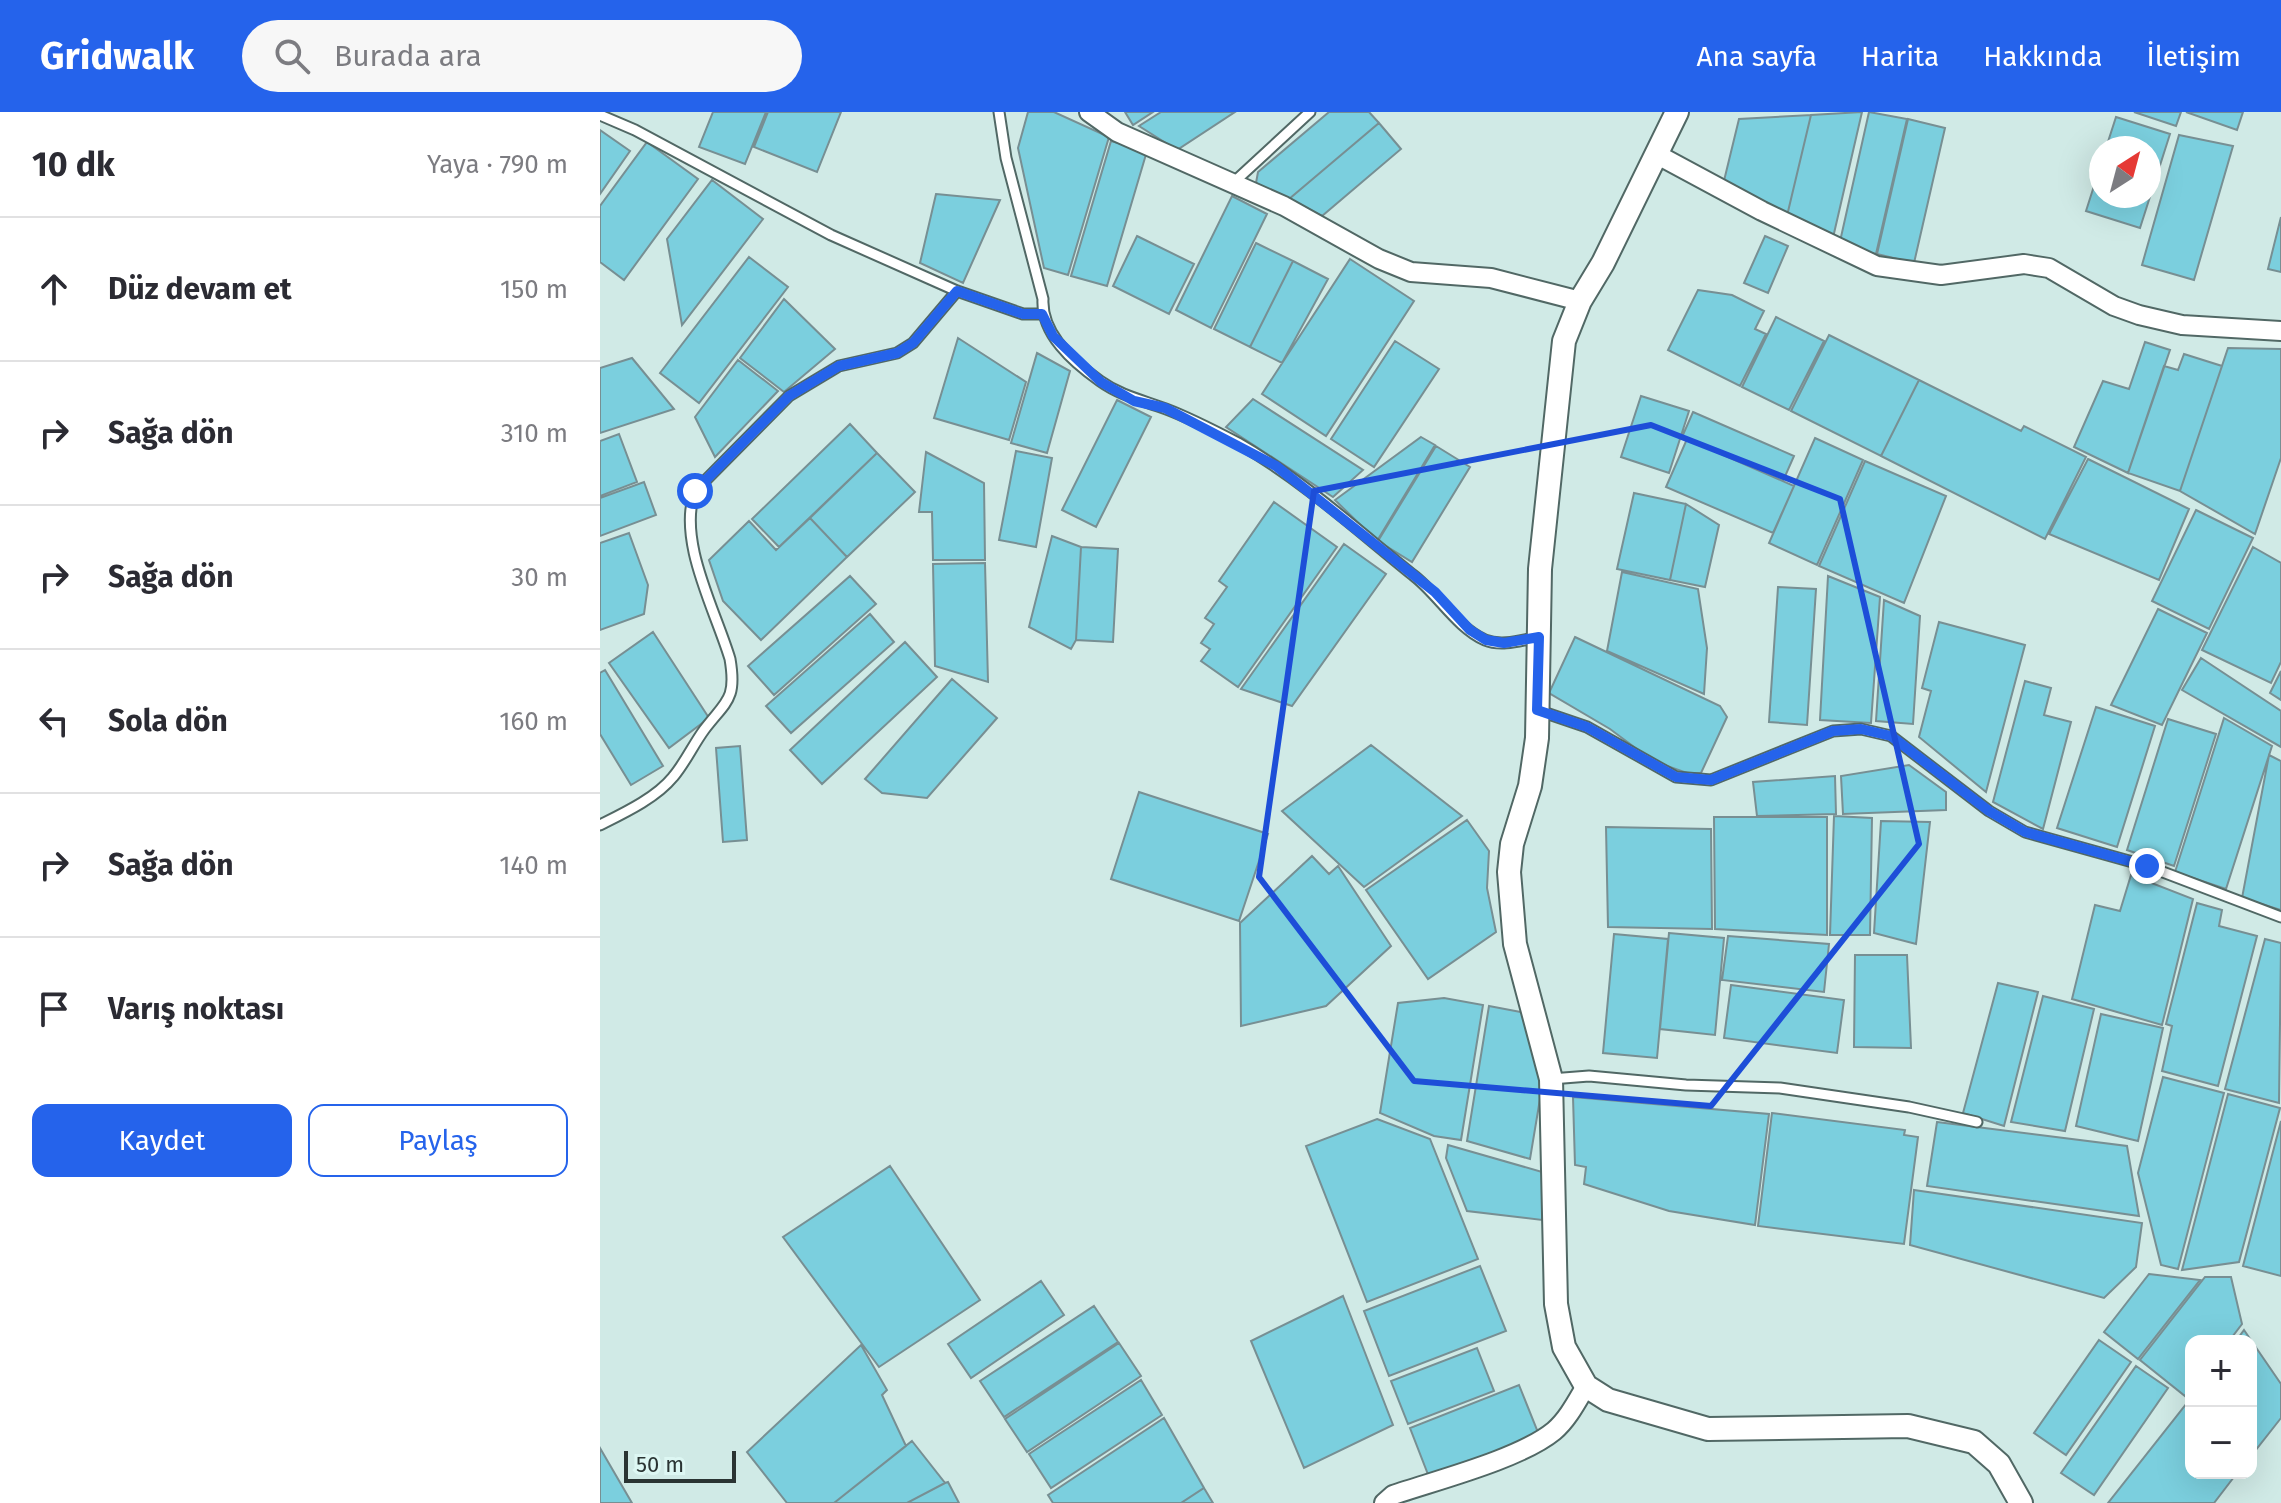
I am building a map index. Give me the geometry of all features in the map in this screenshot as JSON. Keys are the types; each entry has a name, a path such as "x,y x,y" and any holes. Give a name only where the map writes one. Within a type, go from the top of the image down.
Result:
{"street":[{"path":"1089,112 1117,132 1233,183 1411,272 1491,278 1580,301"},
{"path":"1677,112 1603,263 1580,301 1564,341 1540,569 1537,710 1530,786 1512,844 1509,872 1515,944 1551,1079 1556,1304 1564,1347 1586,1386 1608,1400 1708,1429 1908,1426 1952,1436 1984,1449 2013,1485 2021,1503"},
{"path":"1656,154 1762,211 1877,266 1941,275 2024,264 2049,268 2114,306 2139,315 2182,325 2281,331"},
{"path":"1384,1503 1393,1495 1521,1450 1553,1432 1570,1413 1586,1386"}],"lane":[{"path":"999,112 1006,158 1043,299 1042,314 1053,336 1101,382 1134,401 1180,415 1276,466 1435,592 1478,635 1504,643 1539,637"},
{"path":"1233,183 1310,112"},
{"path":"600,115 635,130 831,235 957,291 1023,314 1042,314"},
{"path":"600,825 672,779 705,729 723,712 730,693 733,677 730,659 691,542 688,512 695,491 789,396 839,366 897,353 913,343 957,291"},
{"path":"1537,710 1587,727 1676,777 1711,780 1833,731 1861,729 1891,736 1989,811 2025,832 2147,866 2281,917"},
{"path":"1551,1079 1589,1076 1686,1085 1780,1088 1909,1107 1977,1122"}],"highlighted area":[{"path":"1651,425 1840,499 1919,844 1711,1106 1414,1081 1259,877 1314,491"}],"building":[{"path":"713,112 766,112 745,164 699,147"},
{"path":"768,112 841,112 817,172 754,147"},
{"path":"1028,112 1054,112 1109,137 1068,275 1044,268 1018,148"},
{"path":"1125,112 1153,112 1133,125"},
{"path":"1161,112 1235,112 1177,150 1139,126"},
{"path":"1329,112 1369,112 1379,123 1289,199 1256,183 1258,172"},
{"path":"1862,112 1832,242 1786,220 1811,115"},
{"path":"1869,112 1907,119 1876,254 1839,246"},
{"path":"2134,112 2181,112 2176,126"},
{"path":"2186,112 2243,112 2237,130"},
{"path":"1811,115 1786,220 1722,189 1739,119"},
{"path":"2116,117 2170,134 2161,162 2161,136 2110,136"},
{"path":"1908,119 1945,128 1914,263 1877,254"},
{"path":"1379,123 1401,149 1322,216 1289,199"},
{"path":"600,130 630,151 600,194"},
{"path":"2179,135 2233,146 2194,280 2142,265 2158,208 2161,208"},
{"path":"1111,141 1147,151 1107,286 1071,276"},
{"path":"647,142 698,179 624,280 600,262 600,206"},
{"path":"712,180 763,219 682,325 667,239"},
{"path":"936,194 1000,200 963,283 920,263"},
{"path":"1232,196 1267,214 1211,328 1176,310"},
{"path":"2089,202 2089,208 2146,208 2140,228 2086,211"},
{"path":"2281,217 2281,272 2268,269"},
{"path":"1137,236 1194,264 1169,314 1113,286"},
{"path":"1765,236 1788,246 1768,293 1744,283"},
{"path":"1256,243 1293,261 1250,347 1214,329"},
{"path":"749,257 788,287 699,403 660,373"},
{"path":"1350,259 1414,301 1326,436 1262,394"},
{"path":"1293,261 1328,279 1282,363 1250,347"},
{"path":"1698,290 1732,295 1764,311 1755,329 1766,334 1740,386 1668,350"},
{"path":"784,299 835,349 784,392 740,358"},
{"path":"1776,317 1824,341 1789,410 1742,387"},
{"path":"1829,335 1919,380 1881,456 1791,411"},
{"path":"958,338 1026,382 1009,440 934,418"},
{"path":"1395,341 1439,369 1374,467 1331,439"},
{"path":"2145,342 2170,350 2128,473 2074,447 2103,381 2129,389"},
{"path":"2228,348 2281,349 2281,458 2255,534 2180,491"},
{"path":"1037,353 1070,371 1047,453 1011,443"},
{"path":"2184,354 2222,366 2180,491 2128,473 2164,366 2178,370"},
{"path":"632,358 674,409 600,433 600,368"},
{"path":"738,360 778,391 715,457 695,417"},
{"path":"1919,380 2021,431 2024,426 2086,457 2045,539 1881,456"},
{"path":"1641,396 1689,411 1669,473 1621,457"},
{"path":"1253,399 1363,470 1333,497 1226,427"},
{"path":"1117,400 1151,417 1096,527 1062,510"},
{"path":"1693,412 1794,456 1783,481 1682,437"},
{"path":"850,424 877,453 779,547 752,519"},
{"path":"619,434 637,482 600,496 600,441"},
{"path":"1421,437 1435,445 1377,541 1335,500"},
{"path":"1815,438 1863,460 1817,565 1769,543"},
{"path":"1687,439 1794,486 1773,533 1666,487"},
{"path":"1436,446 1470,467 1412,562 1378,541"},
{"path":"1016,451 1052,458 1036,547 999,540"},
{"path":"926,452 984,483 985,560 933,560 932,512 919,512"},
{"path":"877,453 915,492 847,557 810,518"},
{"path":"2088,459 2189,509 2159,580 2049,534"},
{"path":"1865,461 1946,496 1904,603 1819,566"},
{"path":"644,482 656,515 600,536 600,498"},
{"path":"1634,493 1686,504 1670,580 1617,569"},
{"path":"1274,502 1337,547 1238,687 1201,661 1210,649 1201,643 1214,624 1205,618 1227,587 1219,581"},
{"path":"1686,504 1719,525 1705,587 1670,580"},
{"path":"2196,510 2253,538 2209,629 2152,601"},
{"path":"810,518 847,557 761,640 723,601 709,560 749,521 776,550"},
{"path":"629,533 648,585 644,614 600,630 600,543"},
{"path":"1052,536 1081,547 1076,640 1071,649 1029,627"},
{"path":"1344,544 1386,574 1292,706 1241,689"},
{"path":"1081,547 1118,549 1113,642 1076,640"},
{"path":"2253,547 2281,563 2281,662 2271,683 2202,650"},
{"path":"985,563 988,682 935,666 933,564"},
{"path":"1622,572 1698,589 1707,648 1704,694 1607,651"},
{"path":"850,576 876,604 774,695 748,666"},
{"path":"1828,576 1880,597 1871,723 1820,720"},
{"path":"1778,587 1816,589 1807,725 1769,722"},
{"path":"1884,600 1920,616 1913,724 1876,721"},
{"path":"2158,609 2207,633 2162,725 2111,705"},
{"path":"870,614 894,642 791,733 766,706"},
{"path":"1939,622 2025,645 1986,792 1919,737 1931,691 1922,688"},
{"path":"653,632 709,718 669,748 609,663"},
{"path":"1575,637 1720,706 1727,717 1701,773 1687,773 1653,761 1610,729 1549,693"},
{"path":"905,642 937,677 822,784 790,750"},
{"path":"2201,658 2281,711 2281,747 2182,690"},
{"path":"605,670 663,766 631,785 600,734 600,673"},
{"path":"2281,671 2281,700 2270,693"},
{"path":"952,679 997,718 927,798 882,793 865,779"},
{"path":"2025,681 2051,688 2044,715 2071,722 2043,829 1993,802"},
{"path":"2096,707 2155,726 2117,847 2057,828"},
{"path":"2224,718 2272,746 2226,889 2175,872"},
{"path":"2168,719 2216,734 2174,866 2127,850"},
{"path":"1371,745 1462,816 1364,887 1282,811"},
{"path":"740,746 747,840 723,842 716,748"},
{"path":"2269,755 2281,761 2281,910 2242,898"},
{"path":"1909,765 1946,792 1946,810 1843,814 1841,776"},
{"path":"1835,776 1836,814 1757,816 1753,782"},
{"path":"1139,792 1268,834 1239,921 1111,879"},
{"path":"1834,816 1872,818 1870,935 1830,935"},
{"path":"1714,817 1827,817 1827,935 1715,929"},
{"path":"1467,820 1489,851 1487,888 1496,932 1428,979 1366,890"},
{"path":"1881,821 1930,822 1916,944 1874,933"},
{"path":"1606,827 1711,829 1712,929 1608,927"},
{"path":"1312,856 1329,874 1338,866 1391,946 1326,1006 1241,1026 1240,923"},
{"path":"2131,875 2193,899 2162,1025 2072,999 2095,905 2120,911"},
{"path":"2197,903 2222,910 2219,926 2257,936 2218,1086 2162,1071 2172,1026 2166,1024"},
{"path":"1669,933 1724,938 1715,1035 1660,1029"},
{"path":"1614,934 1668,939 1657,1058 1603,1053"},
{"path":"1728,936 1829,944 1824,992 1722,980"},
{"path":"2265,939 2281,943 2279,1103 2225,1089"},
{"path":"1855,955 1907,955 1911,1048 1854,1047"},
{"path":"1998,983 2038,992 2004,1126 1963,1113"},
{"path":"1731,985 1844,1000 1837,1053 1724,1038"},
{"path":"2043,996 2094,1009 2065,1131 2011,1122"},
{"path":"1444,998 1483,1005 1461,1140 1434,1136 1380,1113 1398,1003"},
{"path":"1489,1006 1526,1013 1545,1069 1530,1159 1467,1141"},
{"path":"2101,1014 2163,1028 2138,1141 2076,1126"},
{"path":"2163,1077 2224,1093 2178,1269 2161,1265 2138,1173"},
{"path":"2228,1094 2280,1108 2239,1262 2182,1270"},
{"path":"1573,1097 1769,1114 1755,1225 1669,1211 1584,1184 1586,1167 1575,1165"},
{"path":"1772,1113 1905,1130 1904,1135 1918,1137 1904,1244 1758,1226"},
{"path":"1377,1119 1430,1139 1478,1259 1367,1302 1306,1146"},
{"path":"2281,1121 2281,1276 2243,1266"},
{"path":"1937,1122 2127,1146 2139,1216 1927,1186"},
{"path":"1448,1145 1549,1174 1542,1220 1467,1211 1446,1158"},
{"path":"890,1166 980,1300 879,1367 783,1237"},
{"path":"1914,1190 2142,1223 2136,1267 2104,1298 1910,1245"},
{"path":"1480,1266 1506,1331 1389,1376 1364,1311"},
{"path":"2149,1274 2200,1280 2138,1359 2104,1332"},
{"path":"2205,1277 2231,1277 2242,1324 2234,1335 2185,1335 2185,1396 2140,1360"},
{"path":"1041,1281 1064,1315 971,1378 948,1344"},
{"path":"1343,1296 1393,1425 1304,1468 1251,1341"},
{"path":"1094,1306 1118,1342 1004,1417 980,1381"},
{"path":"2099,1340 2131,1362 2066,1455 2034,1433"},
{"path":"1119,1343 1141,1376 1027,1452 1005,1419"},
{"path":"861,1345 887,1390 882,1395 906,1446 834,1503 787,1503 747,1452"},
{"path":"1477,1348 1494,1391 1408,1424 1391,1381"},
{"path":"2257,1349 2281,1384 2281,1418 2257,1448"},
{"path":"2136,1366 2168,1388 2094,1495 2061,1473"},
{"path":"1141,1380 1162,1415 1051,1488 1029,1454"},
{"path":"1519,1385 1539,1435 1429,1477 1410,1428"},
{"path":"2185,1406 2185,1479 2232,1479 2214,1503 2108,1503"},
{"path":"1164,1418 1204,1488 1181,1503 1053,1503 1048,1495"},
{"path":"912,1441 945,1483 907,1503 834,1503"},
{"path":"600,1448 632,1503 600,1503"},
{"path":"948,1482 959,1503 907,1503 945,1483"},
{"path":"1204,1488 1213,1503 1181,1503"}],"route":[{"path":"695,491 789,396 839,366 897,353 913,343 957,291 1023,314 1042,314 1053,336 1073,359 1101,382 1134,401 1165,408 1276,466 1435,592 1470,630 1486,640 1504,643 1539,637 1537,710 1587,727 1644,762 1676,777 1711,780 1833,731 1861,729 1891,736 1989,811 2025,832 2105,857 2147,866"}]}
